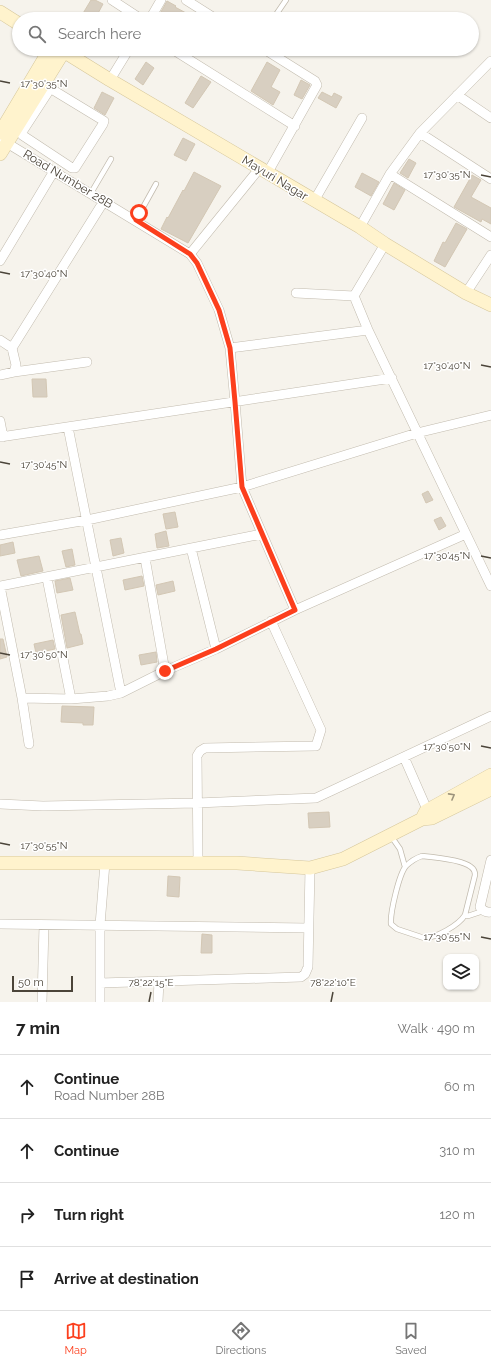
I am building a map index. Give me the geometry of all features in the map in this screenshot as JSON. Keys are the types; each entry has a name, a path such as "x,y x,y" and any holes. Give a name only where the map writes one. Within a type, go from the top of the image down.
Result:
{"street":[{"path":"112,0 130,12"},
{"path":"154,12 161,0"},
{"path":"186,0 205,12"},
{"path":"0,12 12,20"},
{"path":"25,110 52,89 104,122 75,168 72,168 22,135 25,110 47,56"},
{"path":"0,154 2,138 25,110 58,56"},
{"name":"Mayuri Nagar","path":"72,56 360,227 385,244 466,293 491,305"},
{"path":"110,80 125,56"},
{"path":"183,56 295,126"},
{"path":"275,56 315,81 317,85 295,126 264,170 190,254 197,263 219,310 230,348 242,487 295,610"},
{"path":"360,227 390,174 420,133 491,61"},
{"path":"456,95 491,118"},
{"path":"314,201 362,118"},
{"path":"420,133 491,179"},
{"name":"Road Number 28B","path":"2,138 190,254"},
{"path":"0,261 54,171"},
{"path":"390,174 491,237"},
{"path":"12,348 104,201"},
{"path":"354,296 385,244"},
{"path":"466,293 491,255"},
{"path":"296,293 354,296"},
{"path":"354,296 368,330 491,586"},
{"path":"230,348 368,330"},
{"path":"0,340 12,348 16,364 14,372"},
{"path":"0,375 87,362"},
{"path":"0,421 2,437 392,378"},
{"path":"0,535 87,520 242,487 417,433 491,415"},
{"path":"68,427 121,693"},
{"path":"30,744 22,698 3,625 0,586 47,578 262,534"},
{"path":"22,698 71,699 108,696 121,693 165,671 216,649 271,621 466,534"},
{"path":"191,548 216,649"},
{"path":"145,558 165,671"},
{"path":"47,578 71,699"},
{"path":"198,862 197,756 200,751 205,748 316,746 321,730 271,621"},
{"path":"0,804 43,806 197,803 316,798 491,716"},
{"path":"404,757 427,816"},
{"path":"427,816 491,775"},
{"path":"0,863 237,862 310,868 343,859 427,816 491,789"},
{"path":"487,911 480,907 491,860"},
{"path":"100,1002 100,925 104,862"},
{"path":"100,983 301,977 306,974 308,967 310,868"},
{"path":"0,924 308,928"},
{"path":"42,1002 44,925"},
{"path":"158,1002 159,981"}],"lane":[{"path":"278,12 286,0"},
{"path":"91,193 110,159"},
{"path":"136,220 156,184"},
{"path":"390,834 400,848 405,867"},
{"path":"422,856 438,857 468,864 472,867 475,875 465,915 462,920 444,933 428,938 408,933 392,926 390,920 399,881 405,867 416,858 422,856"},
{"path":"465,915 468,916 487,911"}],"building":[{"path":"91,0 95,0 103,4 99,12 84,12"},
{"path":"167,1 184,12 161,12"},
{"path":"146,62 154,68 143,85 135,79"},
{"path":"267,62 280,70 271,87 280,92 273,105 251,91"},
{"path":"201,76 211,82 193,108 185,103"},
{"path":"301,80 310,85 302,99 294,95"},
{"path":"102,92 114,98 105,115 94,108"},
{"path":"322,92 332,97 334,93 342,97 336,108 318,98"},
{"path":"183,138 195,144 186,161 174,155"},
{"path":"409,159 416,163 408,178 400,173"},
{"path":"194,172 221,186 188,243 161,229"},
{"path":"362,173 379,182 371,196 355,187"},
{"path":"472,175 481,180 471,197 491,208 491,224 482,219 481,222 454,207"},
{"path":"394,183 405,190 394,210 383,204"},
{"path":"456,223 467,229 445,267 434,261 443,242 445,243"},
{"path":"32,379 46,379 47,397 33,397"},
{"path":"428,491 433,500 426,503 422,494"},
{"path":"175,512 178,527 166,529 163,514"},
{"path":"441,517 446,526 439,530 434,520"},
{"path":"166,531 169,546 157,548 155,534"},
{"path":"121,538 124,553 113,556 110,540"},
{"path":"13,542 15,553 0,556 0,545"},
{"path":"72,549 75,565 66,567 62,551"},
{"path":"39,556 43,571 21,576 17,560"},
{"path":"142,576 144,586 125,590 123,580"},
{"path":"70,578 73,590 57,593 55,581"},
{"path":"173,581 175,591 158,595 156,585"},
{"path":"75,612 83,644 67,648 61,615"},
{"path":"0,639 3,639 7,657 0,659"},
{"path":"53,640 55,649 36,653 34,644"},
{"path":"156,652 157,662 141,665 139,655"},
{"path":"62,706 94,707 93,725 61,722"},
{"path":"329,812 330,827 309,828 308,813"},
{"path":"168,876 180,877 179,897 167,896"},
{"path":"202,934 212,935 212,953 201,953"}],"route":[{"path":"139,213 136,220 190,254 197,263 219,310 230,348 242,487 295,610 216,649 165,671"}]}
